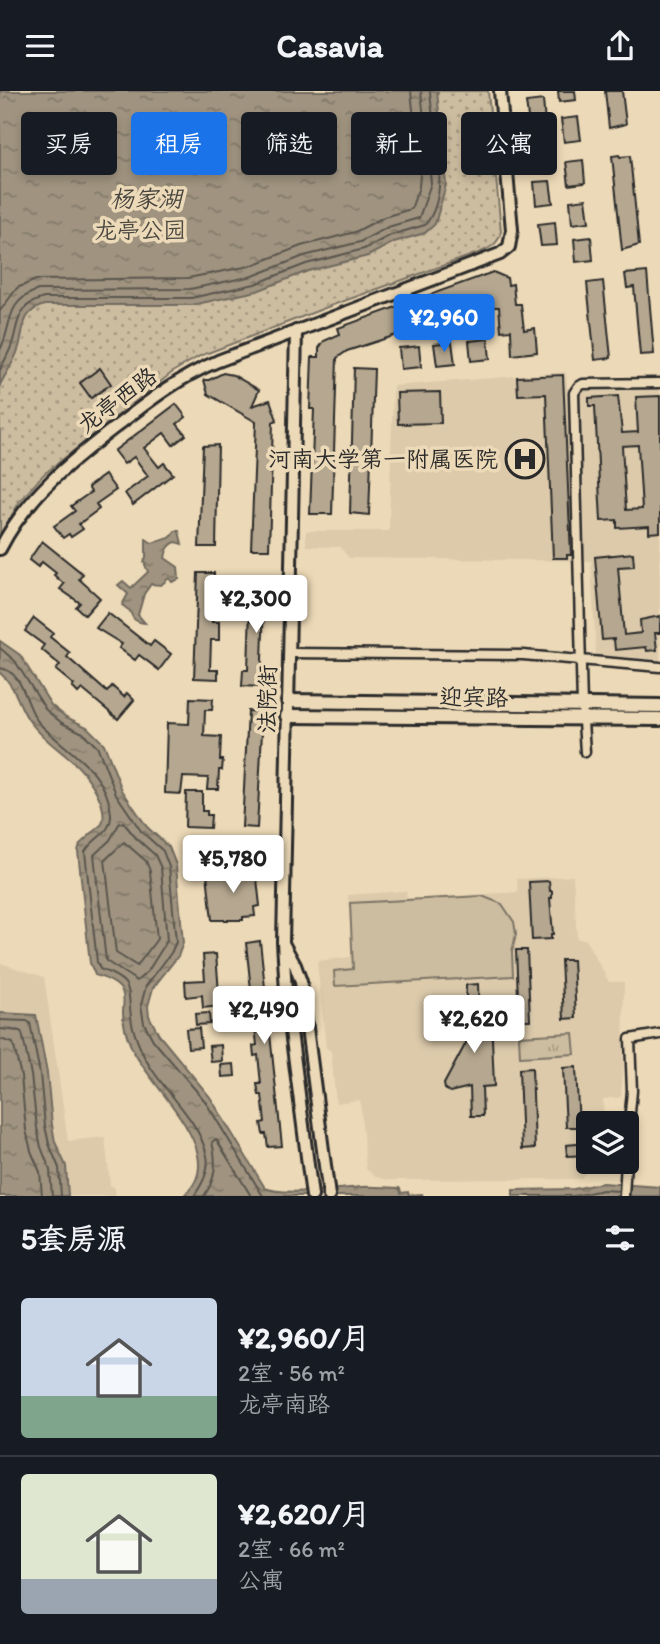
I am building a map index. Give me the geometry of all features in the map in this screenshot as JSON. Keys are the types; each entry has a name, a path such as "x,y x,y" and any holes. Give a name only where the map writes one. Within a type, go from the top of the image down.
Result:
{"main road":[{"name":"迎宾路","path":"288,701 582,712 660,719"},
{"name":"迎宾路","path":"288,716 582,712 660,706"}],"street":[{"name":"龙亭西路","path":"0,549 14,524 45,485 161,392 197,370 500,254 509,247 512,230 499,91"},
{"name":"法院街","path":"296,331 283,942 286,992 312,1196"},
{"path":"585,752 580,661 574,393 583,384 660,383"},
{"path":"289,653 523,655 660,667"},
{"name":"法院街","path":"283,942 301,982 329,1196"},
{"path":"630,1111 630,1039 660,1034"},
{"path":"624,1196 625,1174"}],"shaded area":[{"name":"河南大学第一附属医院","path":"566,372 567,388 660,387 660,660 596,655 591,561 349,558 340,547 306,546 306,531 389,531 393,386"},
{"path":"573,876 577,939 585,939 609,982 624,982 621,1097 603,1099 604,1111 576,1111 576,1174 585,1174 580,1179 390,1180 376,1177 366,1169 360,1100 336,1103 331,1051 326,1048 317,961 352,957 348,895 406,891 407,899 518,892 517,879"},
{"path":"0,963 44,977 68,1141 105,1137 110,1185 115,1188 116,1196 0,1196"}],"green space":[{"name":"龙亭公园","path":"0,91 488,91 490,112 461,112 461,175 496,175 501,231 494,244 481,252 200,356 174,371 43,475 20,501 0,536"},
{"path":"482,896 502,904 514,922 516,934 512,952 513,976 335,986 334,971 353,969 350,903"},
{"path":"573,1033 575,1054 520,1057 519,1036"}],"water":[{"name":"杨家湖","path":"0,91 437,91 439,112 351,112 351,175 445,175 446,185 435,224 425,233 394,242 368,256 308,271 257,291 192,305 44,305 36,308 27,317 16,354 0,385"},
{"path":"175,531 179,531 182,544 176,542 171,545 165,558 178,567 179,579 172,582 169,578 161,585 151,584 144,594 138,615 145,623 137,621 122,605 128,594 118,585 123,581 131,588 148,572 144,562 146,539 152,543 170,538"},
{"path":"0,641 20,655 51,705 66,717 87,727 104,744 122,790 147,827 169,847 176,865 183,943 178,956 153,988 148,1006 149,1016 159,1035 210,1097 265,1188 297,1192 366,1187 400,1188 401,1193 423,1196 183,1196 196,1179 199,1161 193,1141 182,1120 139,1061 130,1044 124,1020 122,991 114,983 95,975 90,963 78,851 80,844 102,824 102,805 82,771 39,733 27,717 10,684 0,673"},
{"path":"0,1013 36,1015 47,1073 55,1142 66,1166 68,1196 0,1196"},
{"path":"602,1183 660,1187 660,1196 513,1196 513,1190 574,1189"}],"building":[{"path":"558,91 575,91 576,100 559,102"},
{"path":"605,91 622,91 626,124 609,128"},
{"path":"543,100 544,112 527,112 526,102"},
{"path":"578,117 581,140 564,142 561,119"},
{"path":"612,156 630,156 639,245 622,250"},
{"path":"583,160 585,183 569,185 566,162"},
{"path":"550,181 553,203 536,205 534,182"},
{"path":"586,199 589,222 572,224 570,201"},
{"path":"555,222 557,245 541,246 538,224"},
{"path":"591,237 593,260 576,262 574,239"},
{"path":"493,272 507,278 508,285 513,284 515,304 521,304 524,330 535,328 537,352 512,355 511,330 501,331 499,307 491,307 490,300 347,351 337,358 332,514 310,514 314,409 310,409 312,357 319,357 319,348 324,341 340,334 338,328"},
{"path":"647,272 654,354 640,355 634,287 627,288 625,274"},
{"path":"603,281 611,358 595,360 587,283"},
{"path":"488,339 490,359 471,361 469,341"},
{"path":"452,342 455,364 437,366 434,344"},
{"path":"419,346 421,367 401,369 399,348"},
{"path":"100,368 111,384 91,398 80,383"},
{"path":"354,368 374,369 369,515 350,513"},
{"path":"223,373 233,375 259,390 252,406 270,400 277,420 273,422 269,549 251,549 256,422 208,394 204,380"},
{"path":"563,375 571,555 567,555 567,558 553,558 546,394 518,395 517,377"},
{"path":"440,392 441,423 398,424 397,393"},
{"path":"618,396 622,433 638,432 636,397 660,396 660,532 649,533 649,526 617,528 617,520 601,521 595,406 589,406 589,398","holes":["638,445 642,509 626,510 622,446"]},
{"path":"176,404 186,417 177,424 186,435 173,445 164,433 144,448 159,467 164,463 173,474 133,505 125,493 148,476 134,457 124,464 114,451"},
{"path":"218,445 216,547 199,547 203,446"},
{"path":"105,475 116,490 96,504 99,509 79,524 83,529 71,537 69,534 63,538 54,526 75,511 71,506 91,492 88,487"},
{"path":"42,541 83,574 79,579 100,598 85,615 76,607 80,603 60,589 64,584 54,575 56,573 42,562 38,567 29,560"},
{"path":"633,553 634,566 618,567 624,635 641,633 640,620 660,616 660,633 655,633 657,650 647,651 646,647 615,650 614,639 602,640 595,557"},
{"path":"198,573 214,573 214,578 219,579 217,600 213,600 212,622 219,622 219,640 211,640 210,670 218,670 218,679 194,678"},
{"path":"251,578 265,578 261,687 242,686 243,670 248,670"},
{"path":"108,613 150,646 154,641 171,654 159,670 139,655 135,660 119,648 122,644 96,628"},
{"path":"34,618 53,633 50,637 70,653 67,657 107,692 112,686 124,697 127,693 134,700 118,719 82,689 78,693 72,687 74,685 56,670 60,665 41,649 44,645 25,631"},
{"path":"190,698 213,699 212,710 205,710 204,736 221,737 220,760 223,760 222,770 219,770 218,789 207,789 208,778 183,777 181,794 165,793 167,723 189,724"},
{"path":"248,711 263,712 257,828 242,827"},
{"path":"186,792 202,792 202,811 211,815 210,828 185,827"},
{"path":"238,868 238,871 250,870 251,879 257,879 260,906 254,907 255,916 243,917 243,920 212,920 207,874"},
{"path":"549,881 552,891 550,898 553,934 551,939 532,940 529,882"},
{"path":"260,941 282,1146 268,1147 261,1123 265,1122 262,1095 259,1095 257,1084 261,1084 258,1055 254,1056 253,1046 257,1045 246,943"},
{"path":"516,950 527,950 530,1020 519,1020"},
{"path":"216,954 220,1006 203,1008 202,995 186,997 185,981 205,980 203,955"},
{"path":"561,960 573,960 576,1018 564,1019"},
{"path":"478,984 479,1016 491,1015 494,1086 482,1087 483,1116 471,1116 470,1087 450,1092 445,1089 444,1084 466,1043 466,985"},
{"path":"209,1013 210,1024 196,1025 195,1014"},
{"path":"199,1028 201,1047 188,1048 186,1029"},
{"path":"221,1045 222,1061 211,1062 209,1046"},
{"path":"234,1064 235,1076 222,1077 221,1065"},
{"path":"576,1067 578,1111 576,1111 576,1127 566,1127 563,1068"},
{"path":"532,1068 535,1148 522,1149 519,1069"},
{"path":"576,1144 576,1156 567,1156 566,1145"}],"place":[{"name":"河南大学第一附属医院","path":"525,459"}]}
